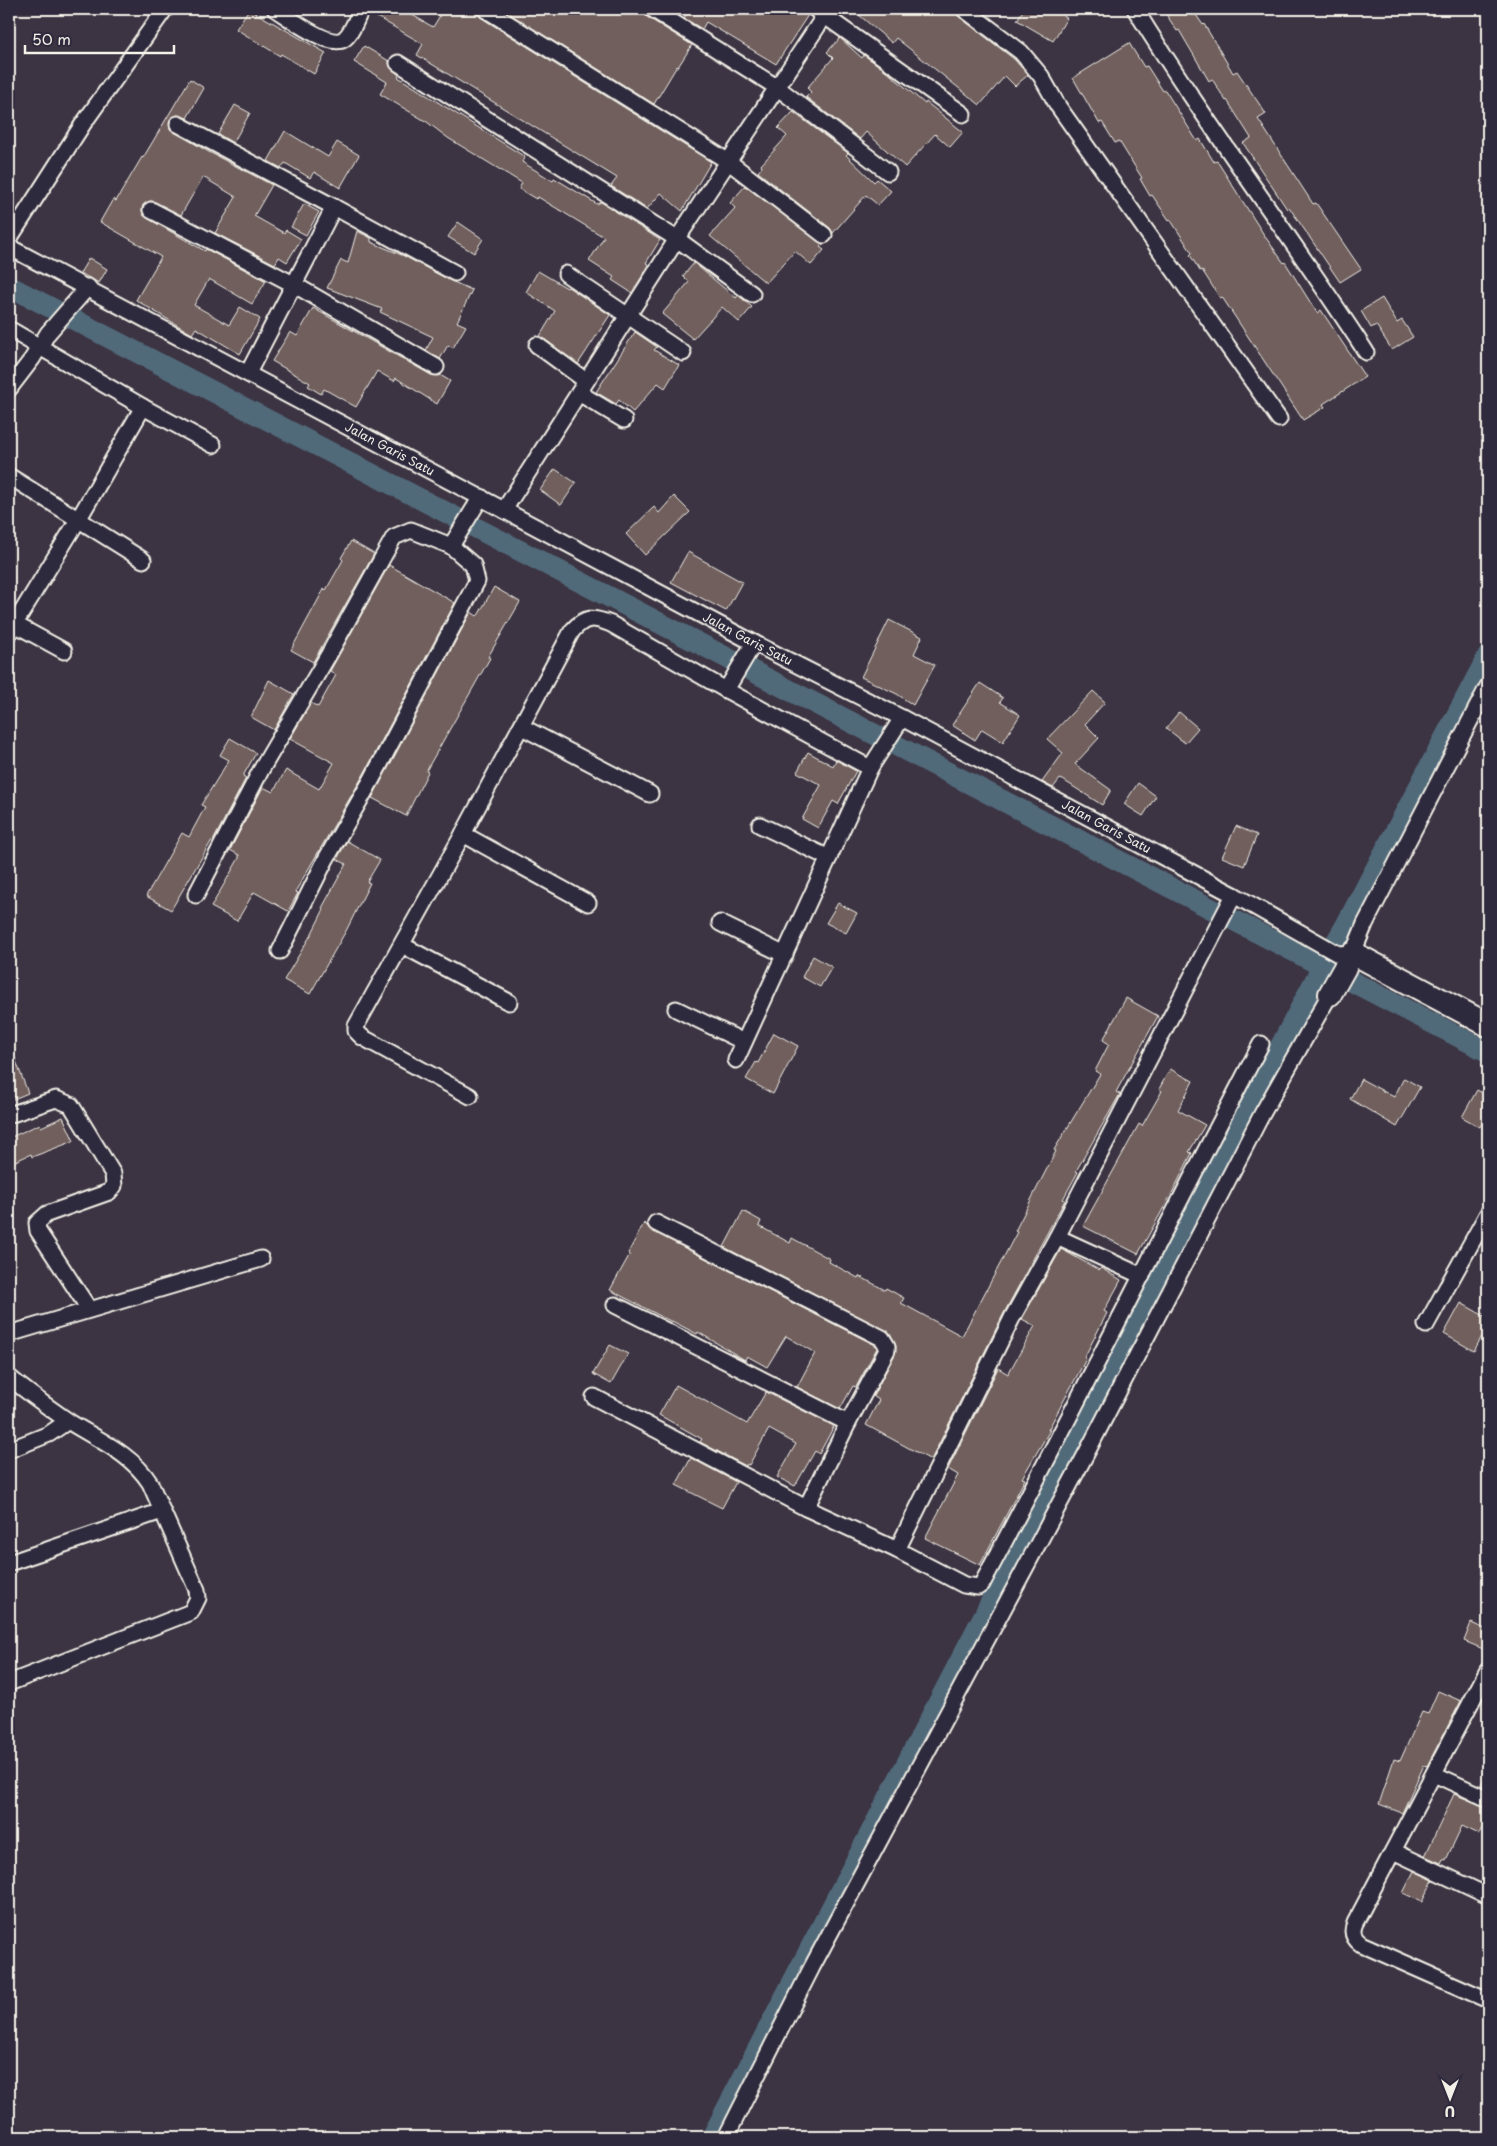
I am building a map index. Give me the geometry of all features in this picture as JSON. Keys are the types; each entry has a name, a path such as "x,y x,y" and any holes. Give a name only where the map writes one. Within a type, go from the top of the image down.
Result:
{"street":[{"path":"9,239 83,124 165,9"},
{"path":"275,9 323,38 336,42 344,39 361,9"},
{"path":"485,9 729,162 824,235"},
{"path":"652,9 778,88 888,172"},
{"path":"964,9 1021,52 1031,63 1058,106 1279,419"},
{"path":"1135,9 1174,72 1320,281 1366,352"},
{"path":"504,510 677,239 778,88 823,11 963,114"},
{"path":"398,63 677,239 752,294"},
{"path":"178,124 455,274"},
{"path":"248,373 334,207"},
{"path":"152,210 294,284 436,367"},
{"name":"Jalan Garis Satu","path":"9,246 248,373 478,501 504,510 751,647 899,723 1230,900 1488,1025"},
{"path":"566,274 683,352"},
{"path":"9,389 32,360 48,333 88,287"},
{"path":"9,329 213,445"},
{"path":"538,345 582,387 624,420"},
{"path":"64,651 11,626 78,520 143,406"},
{"path":"9,476 143,560"},
{"path":"455,540 478,501"},
{"path":"196,895 261,770 329,654 394,537 411,530 455,540 473,565 477,581 372,779 326,859 280,951"},
{"path":"470,1096 362,1037 356,1031 356,1026 522,727 572,631 580,621 588,619 611,624 874,762"},
{"path":"729,685 751,647"},
{"path":"726,2137 812,1967 1086,1454 1262,1114 1330,994 1346,957 1365,924 1488,686"},
{"path":"736,1060 874,762 899,723"},
{"path":"522,727 650,794"},
{"path":"760,826 829,858"},
{"path":"463,834 588,902"},
{"path":"897,1550 1012,1318 1213,936 1230,900"},
{"path":"720,923 785,955"},
{"path":"402,945 509,1002"},
{"path":"676,1009 744,1042"},
{"path":"594,1397 806,1508 897,1550 964,1585 978,1587 982,1584 1142,1276 1166,1224 1261,1044"},
{"path":"9,1115 56,1100 71,1105 113,1174 114,1186 109,1192 47,1214 37,1223 38,1231 89,1309"},
{"path":"1426,1325 1488,1213"},
{"path":"656,1223 882,1338 887,1346 887,1350 806,1508"},
{"path":"1056,1236 1142,1276"},
{"path":"9,1334 261,1259"},
{"path":"615,1305 848,1423"},
{"path":"9,1377 68,1421 136,1464 150,1483 198,1590 196,1606 190,1612 9,1683"},
{"path":"9,1450 48,1434 68,1421"},
{"path":"9,1563 162,1510"},
{"path":"1488,1670 1481,1698 1434,1774 1355,1922 1352,1932 1354,1938 1361,1944 1488,2000"},
{"path":"1434,1774 1488,1799"},
{"path":"1392,1851 1488,1896"}],"building":[{"path":"249,9 326,53 314,74 236,29"},
{"path":"370,9 402,9 433,27 444,9 476,9 480,17 711,162 682,211 661,193 647,209 611,186 617,178 417,55 423,44 370,13"},
{"path":"502,9 639,9 647,17 692,45 654,104"},
{"path":"685,9 806,9 808,15 776,64 706,22 702,29 684,18 689,11"},
{"path":"852,9 953,9 958,16 1014,59 1028,75 1015,86 1005,76 980,105 896,38 892,43"},
{"path":"1024,9 1052,9 1067,18 1053,41 1017,20"},
{"path":"1175,9 1192,9 1204,24 1233,73 1237,71 1266,114 1258,119 1313,204 1316,203 1361,269 1340,282 1289,207 1287,209 1243,143 1251,138 1212,79 1209,81 1179,30 1177,31 1166,14"},
{"path":"840,38 862,58 864,55 885,70 925,104 926,102 963,132 950,147 935,134 905,167 866,132 860,139 806,97 811,92 807,88 833,58 827,52"},
{"path":"1129,43 1144,67 1147,66 1163,91 1165,90 1197,141 1200,139 1214,162 1217,161 1317,313 1321,310 1365,377 1323,404 1325,407 1303,420 1222,297 1220,298 1202,270 1200,271 1190,255 1192,253 1170,219 1152,195 1150,196 1140,179 1142,178 1119,141 1115,143 1102,122 1099,123 1073,78"},
{"path":"364,46 389,61 390,67 399,75 398,77 525,157 522,162 553,181 554,178 597,204 601,202 660,240 646,263 649,265 632,293 612,280 614,277 589,261 604,237 538,197 536,199 519,189 522,183 380,94 387,82 354,62"},
{"path":"190,79 204,88 187,118 177,115 170,119 170,129 272,185 254,216 284,233 286,230 301,239 287,262 279,257 275,264 215,233 236,197 203,177 181,215 155,202 150,201 143,205 142,211 147,218 205,251 206,249 266,281 252,304 209,279 194,305 229,325 240,307 260,319 240,354 196,328 192,334 136,300 161,257 100,222 113,199 116,201"},
{"path":"235,105 250,113 233,143 218,134"},
{"path":"793,112 848,153 846,155 874,182 877,179 891,191 878,205 866,195 833,233 830,228 758,172 762,167 761,165 787,136 778,128"},
{"path":"285,131 328,157 337,142 359,155 340,188 314,172 310,178 285,163 281,168 268,161"},
{"path":"745,186 823,244 820,247 824,250 811,265 795,251 766,283 710,236 735,208 730,203"},
{"path":"304,204 319,212 306,235 291,227"},
{"path":"458,222 483,239 474,253 448,237"},
{"path":"357,231 371,238 371,242 404,256 472,290 457,322 466,326 453,348 448,345 440,359 426,350 433,337 380,312 382,309 327,288 341,260 348,263"},
{"path":"89,258 107,269 99,283 80,273"},
{"path":"694,263 736,298 738,295 752,307 739,322 722,307 693,339 662,314 689,282 683,276"},
{"path":"538,271 568,287 610,315 578,364 540,336 555,311 526,292"},
{"path":"1382,298 1397,323 1402,320 1413,337 1392,350 1376,325 1371,328 1361,311"},
{"path":"313,308 431,375 440,375 450,381 437,404 396,378 394,381 377,371 356,407 324,389 321,394 308,386 310,383 272,361 290,332 297,336"},
{"path":"635,332 657,347 654,350 679,365 665,388 658,383 633,412 619,400 616,404 596,392"},
{"path":"555,469 576,483 561,505 540,490"},
{"path":"674,496 690,512 645,555 626,534 654,507 659,513"},
{"path":"351,541 374,554 313,662 291,650 324,589 326,590 343,560 341,558"},
{"path":"688,552 742,582 726,611 671,582"},
{"path":"389,565 455,603 364,774 295,892 298,893 288,911 254,892 237,921 211,907 239,858 239,855 230,850 263,787 273,792 286,770 319,789 334,763 290,739 311,703 318,707 336,675 330,671"},
{"path":"494,587 520,602 426,771 428,772 406,816 372,798 471,612 477,616 479,614"},
{"path":"889,620 922,637 914,654 935,665 913,705 897,694 861,677"},
{"path":"269,680 294,694 274,730 251,717"},
{"path":"980,683 1003,698 1000,702 1020,715 1003,742 982,729 975,740 952,725"},
{"path":"1093,691 1105,702 1085,724 1099,738 1075,764 1111,790 1102,805 1063,780 1060,779 1053,788 1042,782 1063,753 1047,739"},
{"path":"1179,712 1198,728 1185,743 1166,728"},
{"path":"230,738 256,753 243,776 246,778 213,841 171,910 146,896 182,833 189,837 205,807 201,805 229,760 220,755"},
{"path":"808,752 833,766 836,760 856,771 838,804 833,801 818,828 802,819 821,785 797,772"},
{"path":"1138,783 1156,796 1143,816 1124,804"},
{"path":"1236,826 1257,835 1244,866 1222,857"},
{"path":"347,841 380,860 367,882 370,883 347,929 310,994 284,980 312,933 324,909 322,908 346,864 337,859"},
{"path":"838,903 857,913 846,933 826,923"},
{"path":"813,956 832,967 820,987 802,977"},
{"path":"1126,998 1158,1016 1116,1092 1120,1094 1076,1171 1078,1172 1063,1199 1065,1200 1004,1313 931,1460 866,1425 879,1400 873,1396 895,1354 896,1345 890,1333 724,1247 743,1211 761,1221 759,1226 790,1243 792,1238 830,1259 829,1262 858,1278 859,1276 885,1290 886,1288 904,1298 901,1303 962,1336 1017,1232 1015,1231 1056,1151 1054,1150 1100,1074 1095,1071 1109,1044 1103,1040"},
{"path":"774,1033 798,1046 773,1094 746,1079 756,1062 758,1063"},
{"path":"9,1046 28,1093 9,1101"},
{"path":"1170,1069 1193,1081 1178,1110 1205,1125 1189,1152 1192,1153 1173,1191 1138,1254 1083,1226 1139,1124 1142,1126 1162,1091 1159,1089"},
{"path":"1404,1078 1420,1087 1397,1127 1350,1099 1361,1079 1394,1097"},
{"path":"1477,1090 1488,1096 1488,1112 1480,1127 1462,1117"},
{"path":"63,1117 74,1141 32,1157 31,1154 9,1164 9,1138 40,1124 41,1127"},
{"path":"644,1223 652,1231 875,1345 877,1348 856,1387 853,1386 840,1409 797,1387 815,1353 786,1336 767,1367 747,1356 745,1360 698,1332 697,1334 610,1290 630,1254 628,1253"},
{"path":"1061,1249 1121,1280 1104,1311 1107,1313 1084,1358 1086,1359 1048,1430 1050,1430 1022,1478 1025,1479 980,1565 925,1538 958,1475 948,1469 998,1368 1008,1374 1035,1326 1022,1319"},
{"path":"1461,1303 1488,1318 1488,1325 1474,1351 1444,1334"},
{"path":"610,1345 628,1354 611,1384 593,1374"},
{"path":"676,1385 747,1424 766,1392 834,1426 819,1454 815,1451 795,1486 777,1477 796,1444 769,1429 749,1465 747,1464 746,1466 700,1442 702,1439 659,1415"},
{"path":"691,1458 736,1482 722,1508 676,1485"},
{"path":"1471,1623 1488,1630 1488,1651 1464,1641"},
{"path":"1438,1691 1461,1701 1427,1766 1424,1765 1402,1813 1379,1804 1394,1759 1400,1761 1422,1712 1428,1714"},
{"path":"1488,1770 1488,1789 1481,1785"},
{"path":"1454,1794 1488,1808 1488,1815 1479,1834 1462,1826 1446,1860 1443,1859 1441,1863 1425,1856"},
{"path":"1414,1871 1433,1880 1422,1902 1403,1893"}],"waterway":[{"path":"9,286 1488,1052"},
{"path":"712,2137 1326,959 1346,925 1488,656"}]}
